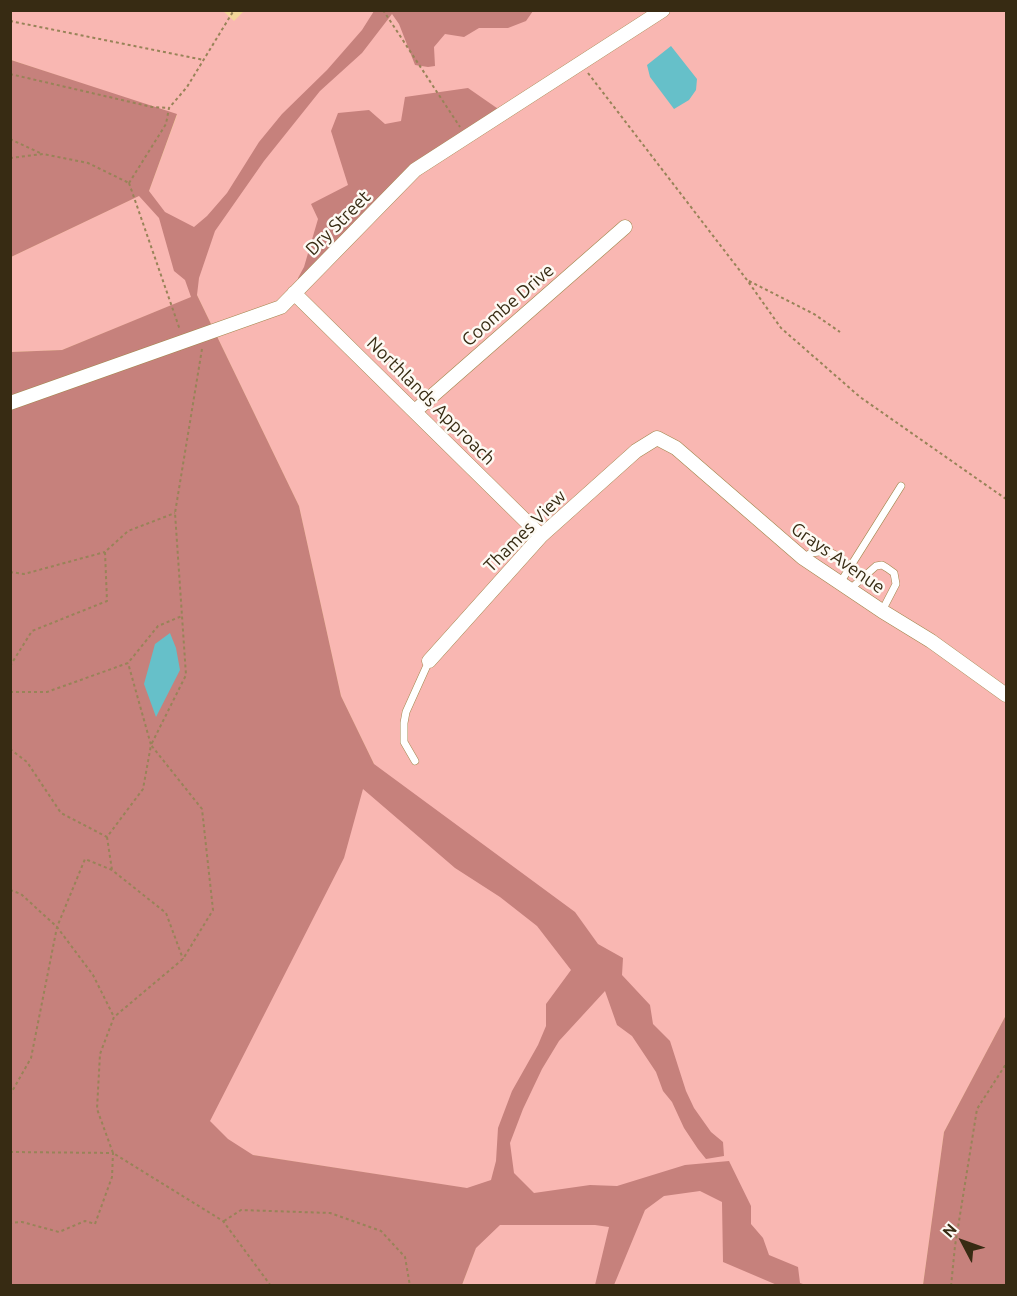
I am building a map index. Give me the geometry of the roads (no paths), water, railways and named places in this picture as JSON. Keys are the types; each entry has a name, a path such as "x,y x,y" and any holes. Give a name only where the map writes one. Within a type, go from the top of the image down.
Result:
{"street":[{"name":"Dry Street","path":"10,403 281,307 415,170 663,10"},
{"name":"Coombe Drive","path":"415,411 625,227"},
{"name":"Northlands Approach","path":"294,293 541,536"},
{"name":"Thames View","path":"429,661 541,536 636,451 657,438"},
{"name":"Grays Avenue","path":"657,438 676,448 803,558 844,587 931,640 1006,695"}],"lane":[{"path":"844,587 850,569 902,486"},
{"path":"803,558 827,551 840,557 850,569"},
{"path":"844,587 876,566 882,565 887,568 894,573 896,584 882,611"},
{"path":"415,761 404,742 404,723 406,712 429,661"}],"water":[{"path":"671,46 697,79 696,90 689,100 674,109 650,77 647,65"},
{"path":"170,633 176,648 180,670 156,717 144,684 155,644"}]}
